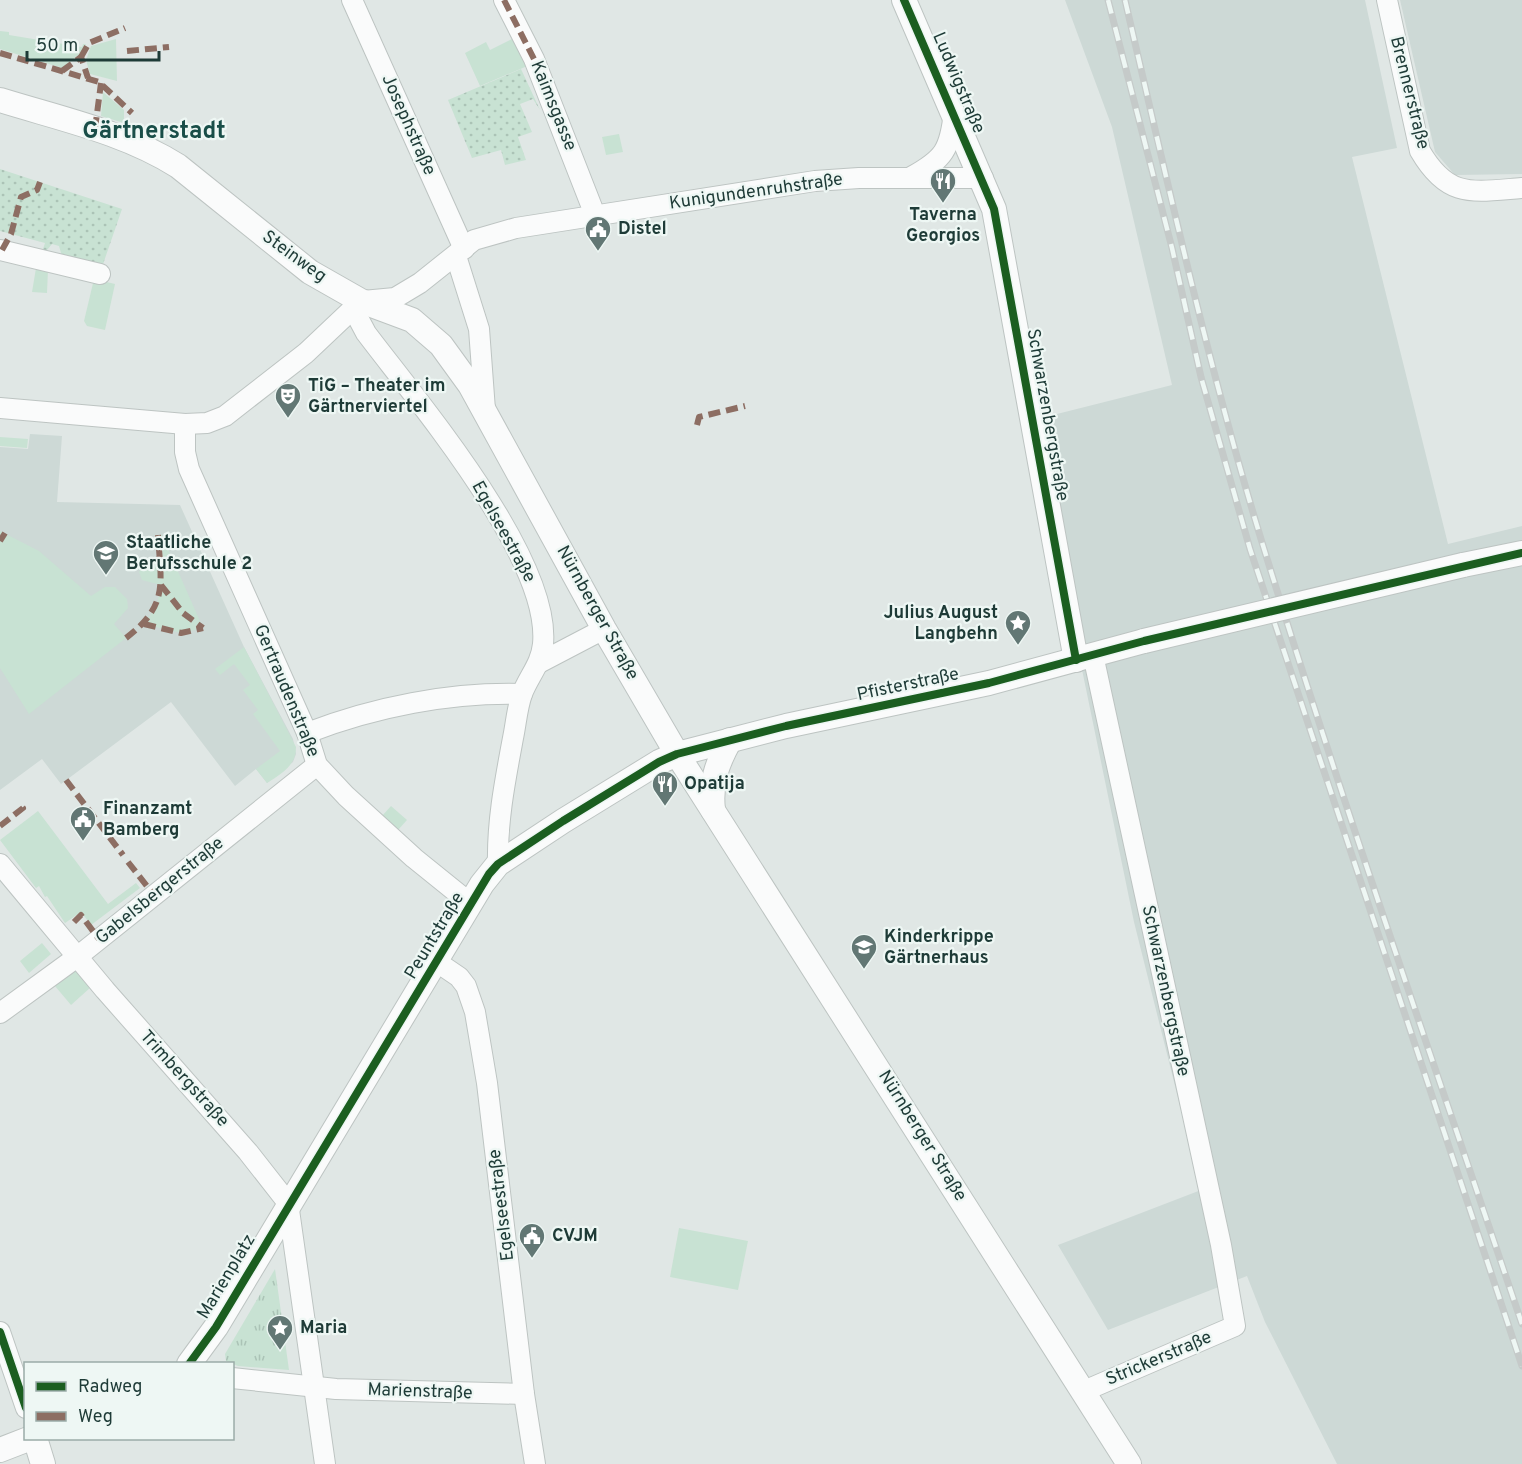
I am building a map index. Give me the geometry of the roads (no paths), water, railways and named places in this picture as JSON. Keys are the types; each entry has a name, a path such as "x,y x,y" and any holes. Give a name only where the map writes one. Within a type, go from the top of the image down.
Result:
{"street":[{"name":"Josephstraße","path":"352,0 460,253"},
{"name":"Kaimsgasse","path":"504,0 534,58 595,215"},
{"name":"Ludwigstraße","path":"904,0 982,178"},
{"name":"Brennerstraße","path":"1387,0 1420,151 1438,177 1450,187 1476,191 1522,188"},
{"name":"Steinweg","path":"0,100 133,141 178,166 310,272 361,301"},
{"name":"Ludwigstraße","path":"911,177 943,156 952,131 954,112"},
{"name":"Kunigundenruhstraße","path":"460,253 474,240 490,234 595,215 815,181 911,177 982,178"},
{"name":"Schwarzenbergstraße","path":"982,178 999,228 1084,657 1221,1245 1234,1326"},
{"path":"0,250 100,274"},
{"path":"0,408 185,424 207,423 225,416 306,353 361,301 395,298 460,253"},
{"name":"Nürnberger Straße","path":"460,253 479,329 485,413"},
{"name":"Nürnberger Straße","path":"361,301 412,320 427,331 470,385 604,629 678,754 1129,1464"},
{"name":"Egelseestraße","path":"361,301 357,316 366,333 459,458 514,545 533,585 541,613 543,642 539,663 522,694 497,829 498,864"},
{"name":"Gertraudenstraße","path":"185,424 185,452 189,469 307,733 317,765 346,796 414,858 471,904"},
{"name":"Pfisterstraße","path":"678,754 730,740 989,683 1144,641 1522,553"},
{"path":"539,663 604,629"},
{"path":"307,733 340,720 446,698 491,693 522,694"},
{"path":"713,810 713,781 718,762 730,740"},
{"name":"Peuntstraße","path":"288,1203 437,962 489,873 498,864 583,808 659,762 678,754"},
{"name":"Gabelsbergerstraße","path":"0,1013 77,957 317,765"},
{"name":"Trimbergstraße","path":"0,864 77,957 248,1152 288,1203"},
{"name":"Egelseestraße","path":"437,962 459,977 466,986 475,1012 489,1101 524,1394 535,1464"},
{"path":"288,1203 316,1387 325,1464"},
{"name":"Marienplatz","path":"190,1362 216,1327 288,1203"},
{"name":"Strickerstraße","path":"1084,1391 1234,1326"},
{"path":"0,1332 24,1402"},
{"path":"234,1378 316,1387"},
{"name":"Marienstraße","path":"316,1387 524,1394"},
{"path":"0,1450 28,1440"},
{"path":"34,1440 43,1464"}],"railway":[{"path":"1108,0 1172,248 1201,377 1250,549 1522,1366"},
{"path":"1125,0 1205,338 1261,539 1356,835 1522,1324"}],"place":[{"name":"Taverna Georgios","path":"943,204"},
{"name":"Distel","path":"598,252"},
{"name":"TiG – Theater im Gärtnerviertel","path":"288,419"},
{"name":"Staatliche Berufsschule 2","path":"106,576"},
{"name":"Julius August Langbehn","path":"1018,646"},
{"name":"Opatija","path":"665,807"},
{"name":"Finanzamt Bamberg","path":"83,842"},
{"name":"Kinderkrippe Gärtnerhaus","path":"864,970"},
{"name":"CVJM","path":"532,1259"},
{"name":"Maria","path":"280,1351"}],"district":[{"name":"Gärtnerstadt","path":"154,132"}]}
